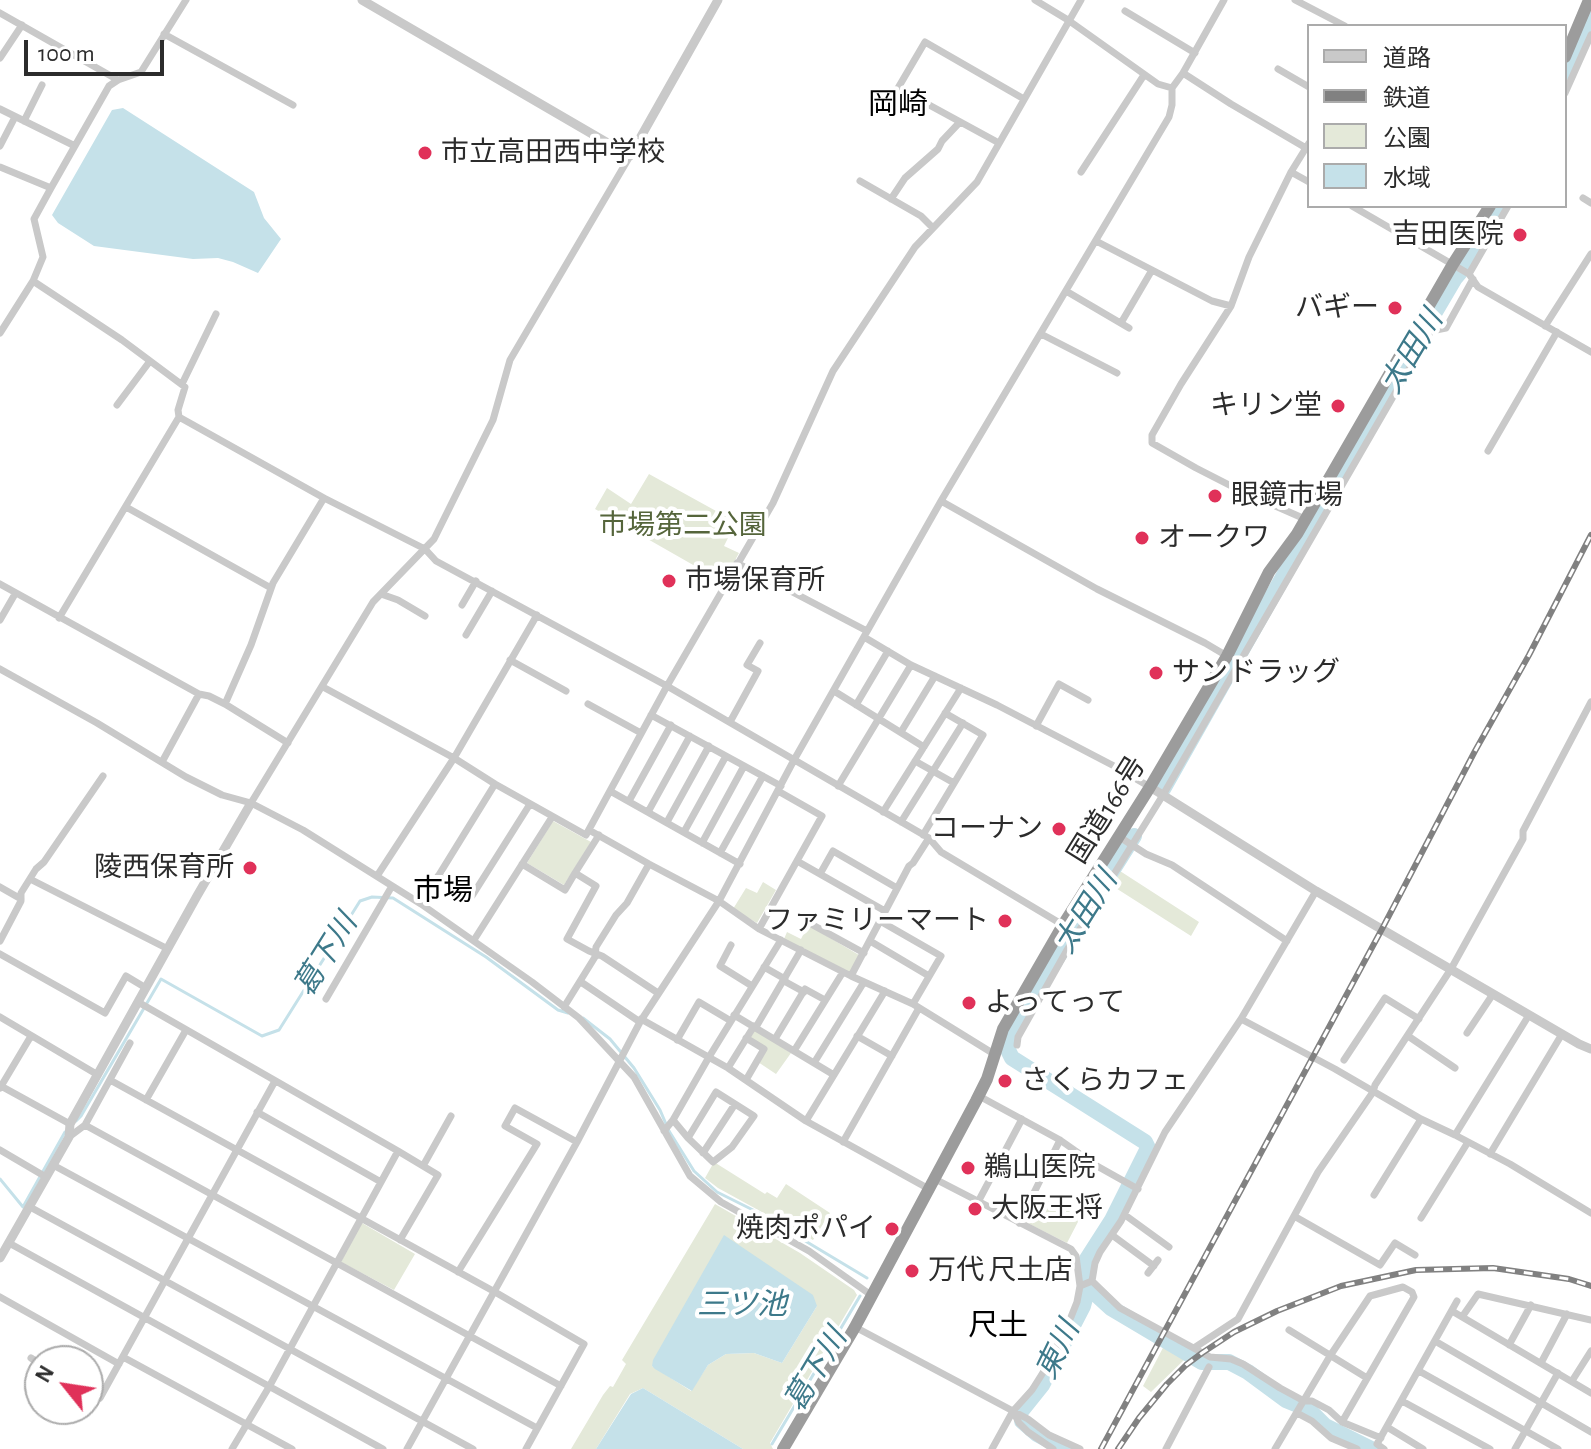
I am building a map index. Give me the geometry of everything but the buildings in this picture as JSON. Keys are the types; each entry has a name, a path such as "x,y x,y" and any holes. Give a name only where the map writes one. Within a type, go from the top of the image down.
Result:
{"highway":[{"path":"1567,52 1589,0"},
{"name":"国道166号","path":"783,1449 855,1327 979,1096 1003,1029 1061,946 1063,925 1107,873 1158,792 1269,572 1297,534 1455,265 1487,229 1490,208"}],"street":[{"path":"0,333 33,281 43,257 34,219 51,188 109,86 141,72 186,0"},
{"path":"362,0 630,156"},
{"path":"69,1137 70,1124 168,949 251,803 373,602 434,539 493,420 510,360 718,0"},
{"path":"1035,0 1158,84 1172,88"},
{"path":"323,687 586,835 667,686 773,503 833,371 915,247 977,182 1081,0"},
{"path":"407,1449 577,1142 640,1021 719,901 794,760 941,501 1169,117 1172,88 1224,0"},
{"path":"1295,0 1341,24"},
{"path":"1125,11 1195,53"},
{"path":"0,13 118,80"},
{"path":"0,58 22,25"},
{"path":"164,34 293,105"},
{"path":"1567,89 1591,35"},
{"path":"999,143 898,88 925,42 1024,99"},
{"path":"1278,69 1307,86"},
{"path":"1183,73 1231,104 1307,144"},
{"path":"1081,172 1144,75"},
{"path":"24,121 42,85"},
{"path":"0,109 75,146"},
{"path":"0,146 15,117"},
{"path":"891,199 905,178 938,149 959,123"},
{"path":"1305,519 1239,490 1152,443 1152,435 1231,306 1249,257 1307,147"},
{"path":"0,167 51,188"},
{"path":"1291,172 1307,181"},
{"path":"860,181 921,216 933,228"},
{"path":"1583,198 1591,203"},
{"path":"1355,208 1455,265 1470,275 1478,287 1591,352"},
{"path":"1158,792 1431,331 1446,328 1487,229 1506,208"},
{"path":"1096,241 1212,301 1231,306"},
{"path":"1545,326 1591,254"},
{"path":"1066,291 1125,325 1152,270"},
{"path":"33,281 185,387 179,417 59,618"},
{"path":"182,384 216,314"},
{"path":"1488,451 1557,332"},
{"path":"1041,334 1117,373"},
{"path":"117,405 150,361"},
{"path":"179,417 324,498 425,549 436,561 730,722 926,837 941,852 1063,925"},
{"path":"225,704 251,645 271,588 324,498"},
{"path":"941,501 1097,589 1227,656"},
{"path":"126,507 271,588"},
{"path":"737,563 866,634 911,665 1114,766 1316,891 1591,1049"},
{"path":"462,605 476,581"},
{"path":"0,584 199,694 225,704 288,743"},
{"path":"466,635 492,591"},
{"path":"0,620 15,594"},
{"path":"381,594 425,616"},
{"path":"377,876 454,758 537,615"},
{"path":"730,722 758,671 747,665 760,643"},
{"path":"856,705 888,651"},
{"path":"510,660 566,691"},
{"path":"838,786 911,665"},
{"path":"0,669 186,777 222,795 251,803 303,830 474,940 579,1018 619,1059 634,1077 690,1176 721,1202 809,1251 871,1295"},
{"path":"901,732 935,676"},
{"path":"1036,726 1059,684 1088,700"},
{"path":"883,812 961,688"},
{"path":"834,691 924,747"},
{"path":"162,762 199,694"},
{"path":"1194,1348 1238,1319 1318,1172 1451,969 1523,839 1523,831 1591,702"},
{"path":"588,704 641,733"},
{"path":"851,976 983,735 945,713"},
{"path":"651,715 763,776 822,816 759,929"},
{"path":"901,822 963,723"},
{"path":"629,801 671,725"},
{"path":"648,812 690,736"},
{"path":"667,822 709,746"},
{"path":"684,832 726,756"},
{"path":"915,761 954,783"},
{"path":"702,843 744,766"},
{"path":"0,941 21,899 21,893 103,776"},
{"path":"720,853 763,776"},
{"path":"421,904 495,784"},
{"path":"610,791 740,864"},
{"path":"438,876 472,896 530,804"},
{"path":"474,940 552,817"},
{"path":"589,830 719,901 759,929 916,1006 994,1054"},
{"path":"522,864 565,890 599,835"},
{"path":"1127,842 1172,865 1287,941"},
{"path":"820,874 833,851 897,888"},
{"path":"797,861 885,911"},
{"path":"564,1007 581,982 596,947 627,903 649,864"},
{"path":"575,873 596,886 567,939 658,993"},
{"path":"1017,1045 1061,946 1107,873"},
{"path":"30,879 168,949"},
{"path":"326,999 392,886"},
{"path":"0,887 21,899"},
{"path":"1092,1281 1100,1252 1125,1215 1165,1132 1241,1019 1316,891"},
{"path":"843,1142 892,1056 941,956 880,921"},
{"path":"811,924 864,953"},
{"path":"664,1131 781,940"},
{"path":"870,941 929,976"},
{"path":"731,945 720,966 752,986"},
{"path":"728,1068 801,950"},
{"path":"0,954 105,1013 126,976 146,988"},
{"path":"764,967 804,992"},
{"path":"794,1051 843,972"},
{"path":"581,982 640,1021 728,1068 843,1142 978,1202 1071,1249 1076,1256 1080,1286 1077,1302 1044,1371 1013,1411 992,1449"},
{"path":"814,1063 864,982"},
{"path":"775,1039 805,989 825,1000"},
{"path":"806,1121 885,991"},
{"path":"1467,1033 1493,994"},
{"path":"1344,1060 1385,998 1419,1019"},
{"path":"138,1002 438,1175 400,1240"},
{"path":"677,1040 699,1002 755,1026 834,1075"},
{"path":"1455,1135 1529,1015"},
{"path":"0,1017 98,1075"},
{"path":"1241,1019 1490,1154 1591,1213"},
{"path":"146,1100 186,1030"},
{"path":"1490,1154 1562,1034"},
{"path":"31,1036 1,1087 70,1124"},
{"path":"857,1036 892,1056"},
{"path":"1408,1036 1455,1068"},
{"path":"746,1038 764,1049 746,1080"},
{"path":"0,1258 69,1137 85,1125 130,1043"},
{"path":"110,1080 584,1344 526,1449"},
{"path":"104,1391 275,1081"},
{"path":"673,1120 688,1138 713,1162 732,1147 754,1116 716,1092 688,1138"},
{"path":"979,1096 1060,1140 1138,1189"},
{"path":"703,1153 735,1104"},
{"path":"458,1272 537,1144 505,1126 515,1108 577,1142"},
{"path":"257,1112 381,1182"},
{"path":"423,1166 451,1116"},
{"path":"978,1202 1022,1119"},
{"path":"1374,1195 1421,1119"},
{"path":"85,1125 561,1386"},
{"path":"1019,1223 1060,1140"},
{"path":"1421,1218 1468,1142"},
{"path":"0,1150 46,1177"},
{"path":"232,1449 398,1151"},
{"path":"53,1165 537,1428"},
{"path":"30,1207 473,1449"},
{"path":"1125,1215 1169,1247"},
{"path":"1294,1216 1380,1265 1395,1243 1415,1255"},
{"path":"1112,1235 1156,1263 1148,1273"},
{"path":"9,1243 383,1449"},
{"path":"1080,1286 1092,1281"},
{"path":"1092,1281 1120,1308 1210,1357 1231,1359 1243,1364 1304,1401 1312,1401 1329,1410 1342,1422 1381,1438"},
{"path":"1275,1449 1370,1296 1403,1287 1414,1297 1342,1422"},
{"path":"1462,1317 1478,1294 1591,1320"},
{"path":"0,1297 292,1449"},
{"path":"1384,1449 1377,1444 1457,1301"},
{"path":"1509,1345 1531,1305"},
{"path":"1452,1311 1591,1393"},
{"path":"1541,1363 1567,1314"},
{"path":"855,1327 1028,1419 1049,1435 1080,1449"},
{"path":"1289,1330 1367,1378"},
{"path":"1435,1341 1591,1432"},
{"path":"1572,1381 1591,1351"},
{"path":"1166,1449 1209,1367"},
{"path":"1419,1371 1558,1449"},
{"path":"1515,1449 1558,1373"},
{"path":"1402,1401 1490,1449"},
{"path":"1013,1411 1028,1432 1053,1449"},
{"path":"1297,1413 1312,1421 1331,1438 1357,1449"},
{"path":"1387,1427 1423,1449"}],"green space":[{"name":"市場第二公園","path":"649,474 736,522 724,546 739,553 723,582 595,509 607,488 631,504"},
{"path":"553,821 591,842 564,885 527,863"},
{"path":"1120,871 1199,922 1191,936 1111,885"},
{"path":"763,882 776,890 757,923 733,909 746,888 757,893"},
{"path":"808,925 859,955 850,973 784,939 787,932 801,939"},
{"path":"755,1030 791,1053 776,1074 758,1062 766,1048 750,1038"},
{"path":"714,1162 765,1194 767,1192 777,1198 786,1184 830,1213 813,1240 705,1178"},
{"path":"1038,1192 1080,1218 1067,1243 1023,1221"},
{"path":"715,1204 800,1253 857,1295 770,1443 773,1449 743,1449 643,1388 630,1394 596,1449 571,1449 603,1395 610,1386 613,1387 626,1364 622,1360","holes":["817,1306 782,1363 754,1353 726,1354 708,1365 691,1391 652,1366"]},
{"path":"362,1223 415,1254 394,1290 341,1262"},
{"path":"1166,1342 1185,1359 1151,1392 1143,1386"}],"water":[{"path":"123,108 254,192 264,218 281,239 258,273 218,258 193,259 94,246 58,223 52,215 112,110"},
{"name":"三ツ池","path":"724,1235 813,1295 817,1306 782,1363 754,1353 726,1354 708,1365 692,1391 655,1369 653,1360"},
{"name":"三ツ池","path":"643,1388 743,1449 596,1449 631,1394"}],"waterway":[{"name":"太田川","path":"1567,68 1591,15"},
{"name":"太田川","path":"1163,789 1389,390 1455,278 1472,258 1499,208"},
{"name":"太田川","path":"1134,836 1016,1023 1007,1048 1012,1058 1145,1142 1148,1148 1112,1220 1087,1259 1084,1272 1088,1287 1111,1308 1202,1362 1229,1362 1286,1400 1308,1409 1325,1426 1371,1449"},
{"name":"葛下川","path":"76,1121 161,979 262,1036 279,1030 360,901 372,897 393,898 486,957 558,1010 568,1013"},
{"name":"葛下川","path":"583,1018 610,1039 634,1068 694,1171 717,1192 757,1212 867,1278"},
{"name":"葛下川","path":"0,1179 23,1207 65,1132"},
{"name":"東川","path":"1022,1410 1042,1385 1083,1306 1088,1287"},
{"name":"葛下川","path":"772,1444 860,1296"},
{"name":"東川","path":"1022,1421 1037,1434 1065,1449"}],"railway":[{"path":"1101,1449 1591,535"},
{"path":"1118,1449 1167,1384 1202,1353 1234,1332 1277,1311 1341,1286 1416,1270 1493,1268 1569,1279 1591,1286"}],"place":[{"name":"市立高田西中学校","path":"425,153"},
{"name":"吉田医院","path":"1520,235"},
{"name":"バギー","path":"1395,308"},
{"name":"キリン堂","path":"1338,406"},
{"name":"眼鏡市場","path":"1215,496"},
{"name":"オークワ","path":"1142,538"},
{"name":"市場保育所","path":"669,581"},
{"name":"サンドラッグ","path":"1156,673"},
{"name":"コーナン","path":"1059,829"},
{"name":"陵西保育所","path":"250,868"},
{"name":"ファミリーマート","path":"1005,921"},
{"name":"よってって","path":"969,1003"},
{"name":"さくらカフェ","path":"1005,1081"},
{"name":"鵜山医院","path":"968,1168"},
{"name":"大阪王将","path":"975,1209"},
{"name":"焼肉ポパイ","path":"892,1229"},
{"name":"万代 尺土店","path":"912,1271"}],"district":[{"name":"岡崎","path":"898,105"},
{"name":"市場","path":"443,891"},
{"name":"尺土","path":"998,1326"}]}
